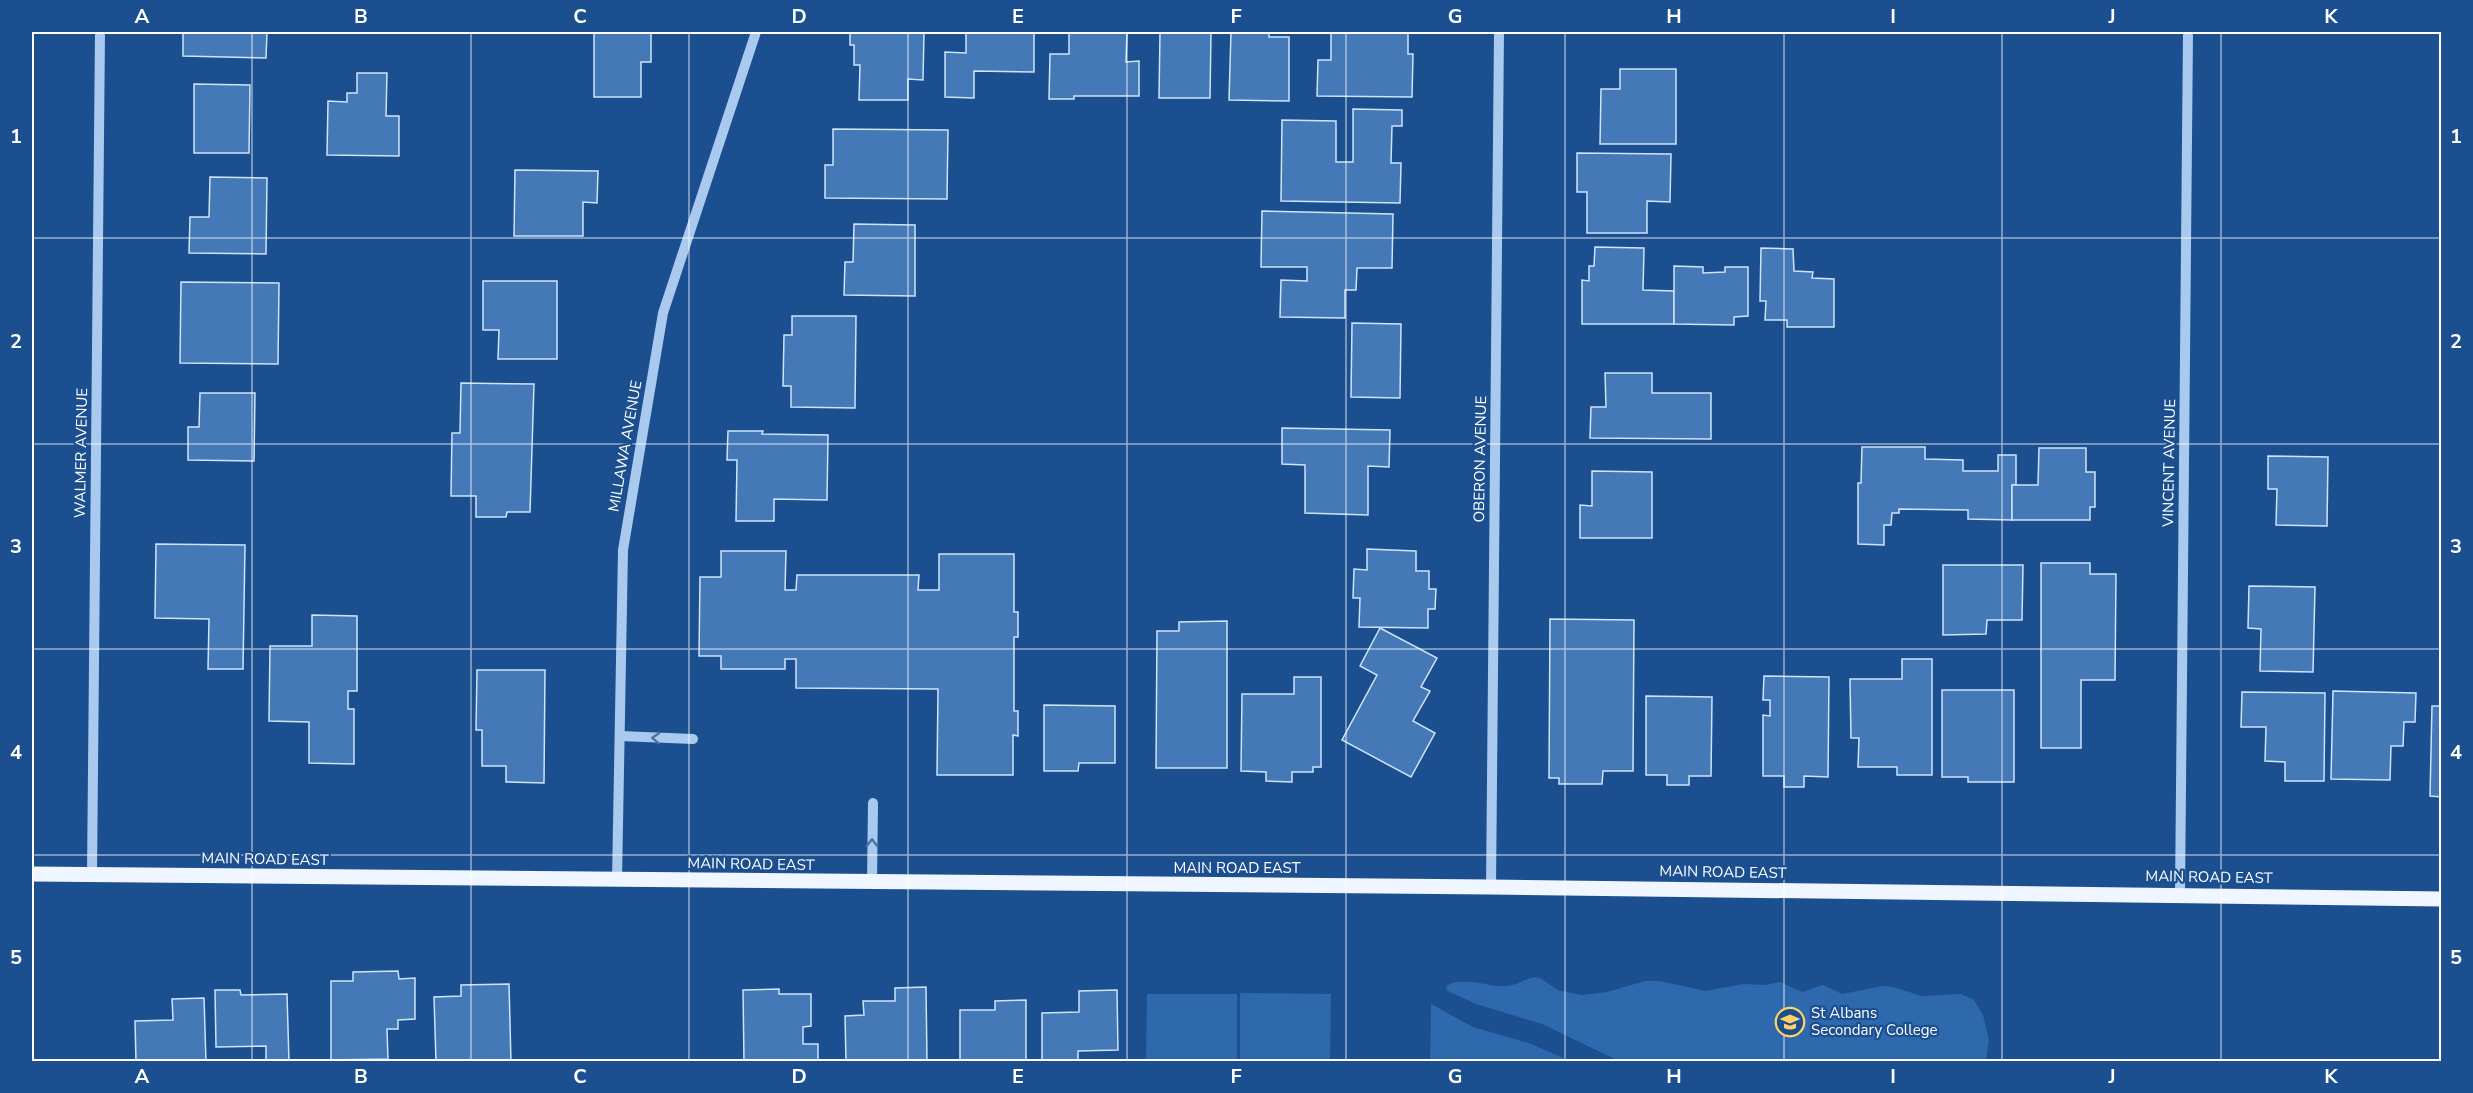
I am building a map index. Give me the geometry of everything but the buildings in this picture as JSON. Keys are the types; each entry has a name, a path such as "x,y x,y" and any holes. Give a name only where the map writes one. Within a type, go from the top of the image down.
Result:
{"main road":[{"name":"MAIN ROAD EAST","path":"32,874 1491,887 2442,899"}],"street":[{"name":"WALMER AVENUE","path":"92,875 100,32"},
{"name":"MILLAWA AVENUE","path":"617,880 623,550 663,313 756,32"},
{"name":"OBERON AVENUE","path":"1491,887 1499,32"},
{"name":"VINCENT AVENUE","path":"2180,895 2188,32"},
{"path":"620,736 693,739"},
{"path":"872,883 873,803"}],"shaded area":[{"path":"1534,977 1540,978 1558,990 1581,995 1607,992 1645,981 1660,981 1705,991 1744,984 1765,985 1780,982 1802,992 1823,985 1842,994 1883,986 1894,987 1921,996 1961,994 1974,1000 1983,1015 1989,1040 1986,1061 1619,1061 1542,1024 1476,1004 1446,990 1447,985 1454,982 1506,986"},
{"path":"1240,993 1331,994 1330,1061 1240,1061"},
{"path":"1147,994 1237,994 1237,1061 1146,1061"},
{"path":"1431,1004 1473,1027 1529,1043 1570,1061 1430,1061"}],"place":[{"name":"St Albans Secondary College","path":"1790,1022"}]}
